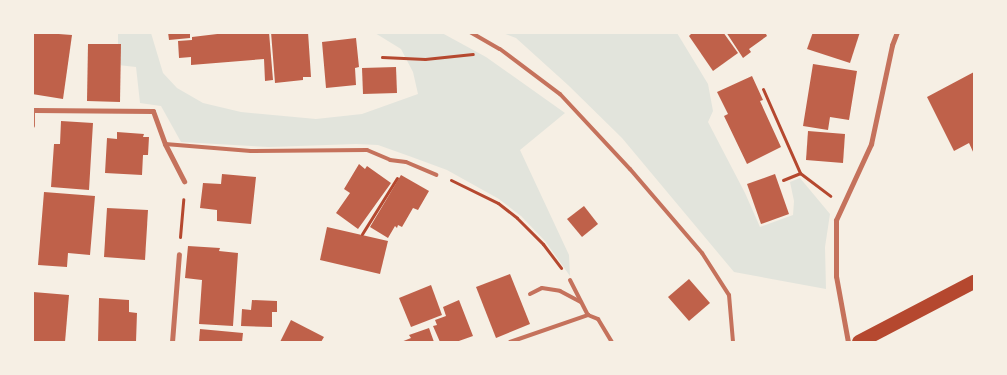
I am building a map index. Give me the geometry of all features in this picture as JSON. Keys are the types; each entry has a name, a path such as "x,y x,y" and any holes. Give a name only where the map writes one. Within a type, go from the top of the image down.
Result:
{"highway":[{"path":"859,342 974,282"}],"street":[{"path":"848,342 836,276 836,220 870,144 892,45 897,32"},
{"path":"32,125 33,110 153,111 165,144 184,181"},
{"path":"172,342 179,254"}],"lane":[{"path":"470,32 500,49 560,94 630,169 702,253 729,295 733,342"},
{"path":"165,144 251,151 367,150 390,160 406,162 436,174"},
{"path":"570,280 588,316"},
{"path":"530,294 542,288 560,291 582,302"},
{"path":"510,342 588,316 598,320 612,342"}],"path":[{"path":"382,57 433,59 457,57 500,49"},
{"path":"763,89 800,173 842,205"},
{"path":"783,180 800,173"},
{"path":"436,174 461,183 498,203 511,213 543,244 570,280"},
{"path":"362,234 398,175"},
{"path":"179,254 184,181"}],"shaded area":[{"path":"118,33 151,33 163,73 177,88 203,103 241,112 316,119 362,114 418,94 413,72 401,49 375,33 442,33 486,57 565,113 520,150 569,255 570,276 545,241 521,216 499,199 447,170 378,145 269,147 181,142 161,106 140,103 136,67 118,65"},
{"path":"503,33 677,33 708,84 713,111 708,122 745,193 760,227 793,215 794,201 790,182 800,178 830,214 825,247 826,289 734,272 622,138 516,38"}],"building":[{"path":"32,32 72,35 63,99 32,94"},
{"path":"168,32 190,32 190,38 169,40"},
{"path":"234,32 269,32 273,80 265,81 264,59 191,65 191,57 179,58 178,41 192,40 192,37"},
{"path":"271,32 308,32 311,77 303,77 303,80 275,83"},
{"path":"693,32 723,32 738,53 713,71 689,36"},
{"path":"726,32 765,32 767,36 749,49 751,52 743,58"},
{"path":"813,32 860,32 850,63 807,49"},
{"path":"356,38 359,67 355,68 356,85 326,88 322,42"},
{"path":"88,44 121,44 120,102 87,101"},
{"path":"813,64 857,71 849,120 830,117 828,130 803,126"},
{"path":"396,67 397,93 363,94 362,68"},
{"path":"974,72 974,154 969,143 954,151 927,97"},
{"path":"752,76 763,100 760,101 781,147 747,164 724,116 728,114 717,92"},
{"path":"61,121 93,123 89,190 51,187 54,144 60,144"},
{"path":"808,131 845,134 843,163 806,160"},
{"path":"117,132 144,134 143,137 149,137 148,155 143,155 142,175 105,173 107,138 117,139"},
{"path":"359,164 365,169 367,166 391,183 358,229 336,213 350,193 344,189"},
{"path":"222,174 256,177 251,224 217,221 217,210 200,208 203,183 221,184"},
{"path":"775,174 789,214 761,224 747,184"},
{"path":"401,175 429,191 418,210 413,208 402,227 398,225 397,228 395,226 388,238 370,227"},
{"path":"44,192 95,196 90,255 68,253 67,267 38,265"},
{"path":"584,206 598,224 582,237 567,219"},
{"path":"107,208 148,210 145,260 104,257"},
{"path":"327,227 388,241 380,274 320,260"},
{"path":"188,246 220,248 219,251 238,253 233,326 199,324 202,280 185,278"},
{"path":"510,274 530,324 496,338 476,287"},
{"path":"689,279 710,303 689,321 668,297"},
{"path":"431,285 442,315 411,327 399,298"},
{"path":"33,292 69,295 65,342 32,342"},
{"path":"99,298 129,300 129,312 137,313 136,342 98,342"},
{"path":"252,300 277,301 277,312 272,312 272,327 241,326 242,309 251,310"},
{"path":"459,300 473,336 456,342 440,342 433,326 437,325 435,320 446,316 443,307"},
{"path":"291,320 324,337 321,342 280,342"},
{"path":"429,328 434,342 401,342 411,338 409,335"},
{"path":"200,329 243,333 242,342 199,342"}]}
